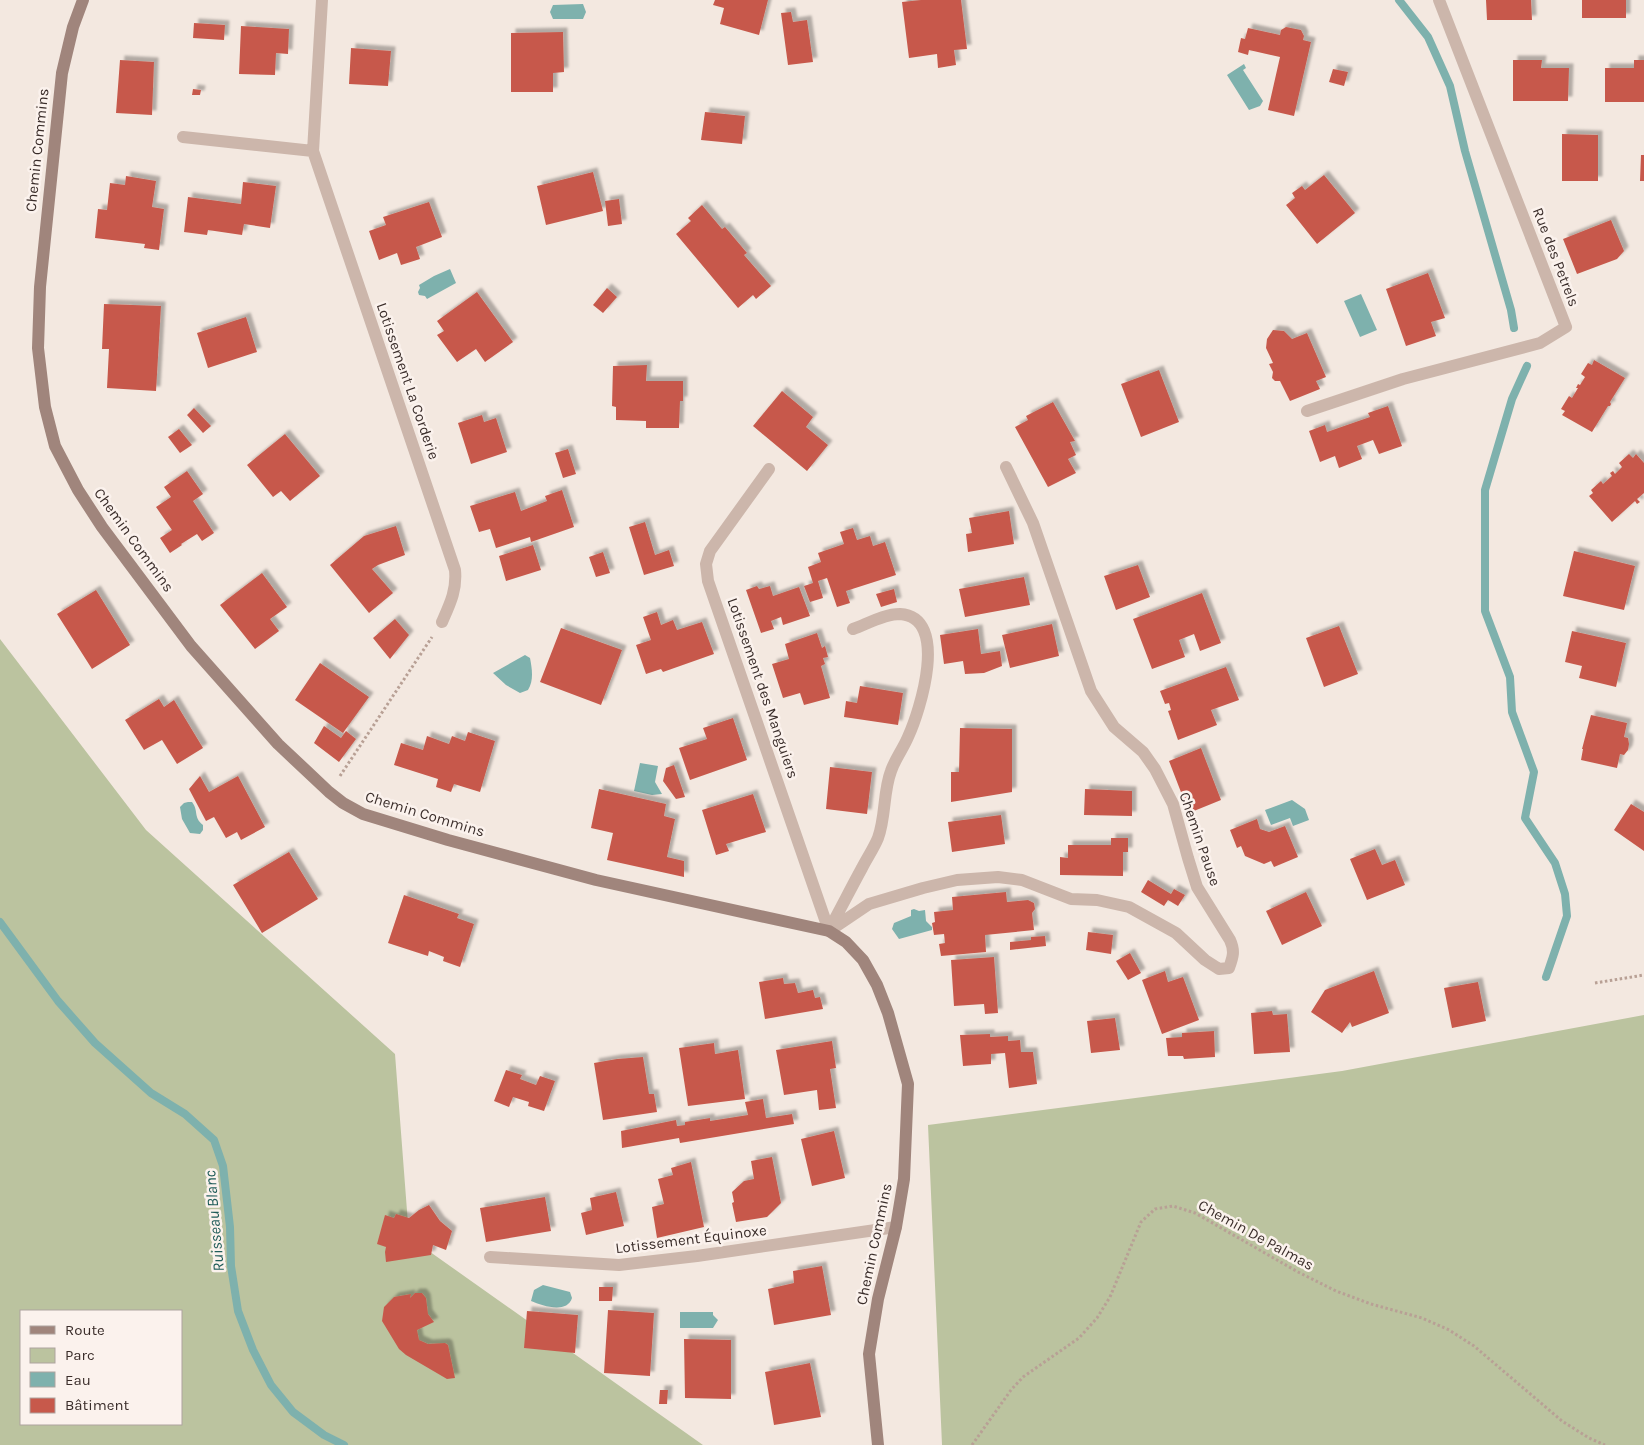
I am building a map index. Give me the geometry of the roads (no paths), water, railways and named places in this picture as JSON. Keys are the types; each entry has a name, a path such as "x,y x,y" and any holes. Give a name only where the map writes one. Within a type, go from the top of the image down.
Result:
{"street":[{"name":"Chemin Commins","path":"83,0 73,27 62,73 40,288 38,348 45,407 55,446 78,490 102,527 191,646 278,744 343,803 363,814 448,840 596,880 829,931 846,942 863,960 877,985 888,1013 908,1084 904,1179 896,1227 878,1299 869,1354 878,1445"},
{"name":"Lotissement La Corderie","path":"322,0 313,150 455,570 454,593 442,622"},
{"name":"Rue des Petrels","path":"1307,411 1403,379 1540,343 1566,328 1439,0"},
{"path":"183,137 313,150"},
{"name":"Chemin Pause","path":"829,931 869,904 957,880 998,876 1022,880 1071,899 1097,900 1129,907 1176,933 1205,960 1219,969 1229,968 1234,956 1230,940 1197,887 1173,804 1155,769 1144,752 1114,727 1092,691 1032,523 1006,467"},
{"name":"Lotissement des Manguiers","path":"770,469 716,540 706,564 708,580 829,931"},
{"path":"829,931 878,838 887,782 920,707 926,684 928,664 926,636 921,624 912,618 902,614 893,615 853,629"},
{"name":"Lotissement Équinoxe","path":"490,1257 619,1266 896,1227"}],"water":[{"path":"583,4 586,12 583,19 553,19 550,12 553,5"},
{"path":"1244,64 1246,68 1243,70 1263,101 1260,106 1249,110 1227,75"},
{"path":"450,269 456,283 427,299 425,296 419,295 419,285"},
{"path":"1361,294 1377,330 1360,337 1344,301"},
{"path":"525,655 530,658 532,678 528,690 520,693 506,685 493,673"},
{"path":"640,763 658,766 655,782 662,794 652,795 634,791"},
{"path":"1292,800 1305,809 1309,820 1293,826 1290,818 1271,825 1265,810"},
{"path":"188,802 192,802 197,817 203,825 203,830 200,834 190,833 182,819 180,807"},
{"path":"911,910 919,911 925,910 926,921 932,927 932,930 899,939 892,929 894,923 911,916"},
{"path":"543,1285 570,1292 572,1298 565,1306 560,1307 542,1305 531,1301 534,1290"},
{"path":"680,1312 713,1312 713,1315 718,1320 713,1328 680,1328"}],"waterway":[{"path":"1399,0 1428,37 1450,86 1465,151 1511,310 1514,328"},
{"path":"1527,366 1512,399 1485,490 1485,611 1510,677 1512,712 1534,772 1525,818 1555,863 1565,894 1567,916 1546,977"},
{"name":"Ruisseau Blanc","path":"0,922 58,1001 95,1043 151,1093 185,1114 214,1140 223,1166 230,1227 231,1266 238,1311 253,1350 271,1385 293,1412 324,1435 344,1445"}]}
